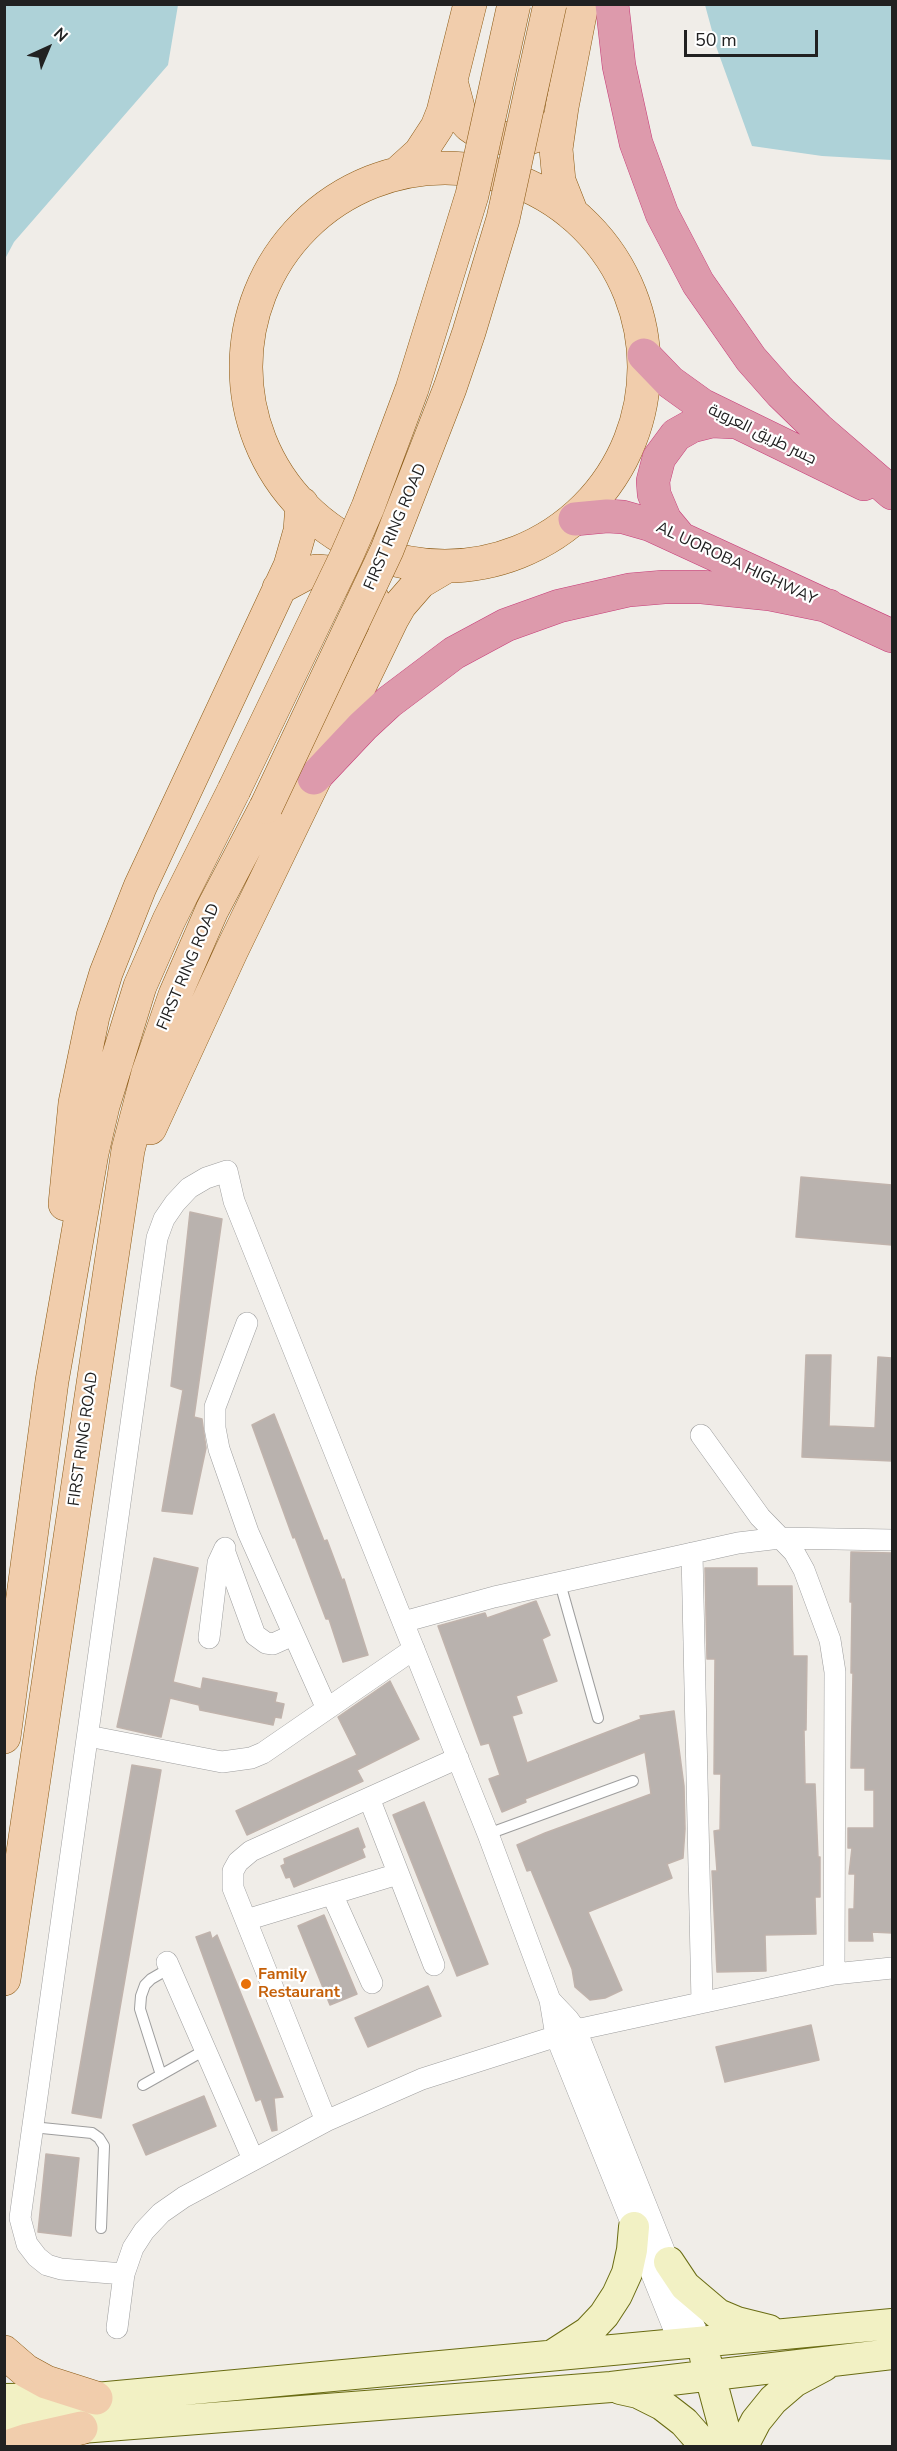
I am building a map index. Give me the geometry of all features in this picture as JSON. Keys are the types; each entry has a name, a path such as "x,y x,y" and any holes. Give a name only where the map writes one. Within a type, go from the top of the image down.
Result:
{"highway":[{"path":"612,4 619,66 636,142 663,214 698,283 751,359 781,393 892,495"},
{"name":"جسر طريق العروبة","path":"644,355 685,394 733,422 892,495"},
{"path":"680,538 665,520 654,494 653,481 659,458 676,435 692,426 711,421 733,422"},
{"name":"AL UOROBA HIGHWAY","path":"575,519 607,516 623,517 644,523 892,636"},
{"path":"314,778 363,726 421,675 480,637 532,615 594,597 664,587 741,590 829,606"}],"main road":[{"path":"398,173 420,153 433,134 443,112 470,4"},
{"name":"FIRST RING ROAD","path":"4,1737 41,1454 67,1291 92,1153 127,1021 153,952 234,790 368,507 408,399 472,195 514,4"},
{"name":"FIRST RING ROAD","path":"4,1979 120,1192 138,1108 163,1027 212,910 266,807 369,590 409,499 470,332 503,219 550,4"},
{"path":"572,214 559,181 557,163 562,107 582,4"},
{"path":"451,81 460,115 479,132 491,136 511,140 532,137 549,125 562,107"},
{"path":"444,168 490,173 534,189 572,214 589,230 617,267 636,310 644,355 642,401 629,446 606,486 575,519 546,539 515,554 470,565 447,566 401,561 357,545 318,520 286,486 268,457 255,425 250,402 247,356 254,310 272,268 285,249 316,215 355,189 398,173 444,168"},
{"path":"67,1291 64,1217 69,1146 75,1102 93,1016 106,973 136,898 279,588 297,544 302,504"},
{"path":"120,1192 314,778 400,605 420,582 447,566"},
{"path":"279,588 297,577 317,571 349,576 358,582 372,598 384,636"},
{"path":"548,2357 569,2346 588,2332 604,2315 627,2273 634,2227"},
{"path":"669,2262 685,2286 718,2314 736,2322 786,2335"},
{"path":"4,2399 96,2397 892,2324"},
{"path":"691,2343 701,2376 729,2446"},
{"path":"4,2352 26,2371 46,2382 96,2397"},
{"path":"4,2427 81,2428 611,2387 892,2354"},
{"path":"743,2446 756,2421 773,2400 818,2368 844,2359"},
{"path":"701,2376 710,2446"},
{"path":"611,2387 638,2394 662,2405 684,2422 705,2446"},
{"path":"10,2446 81,2428"}],"street":[{"path":"124,2274 61,2269 47,2265 27,2244 20,2218 157,1238 164,1219 189,1188 206,1178 227,1171 234,1201 458,1758 550,2000 669,2262 691,2343"},
{"path":"247,1323 215,1407 214,1428 248,1532 327,1709"},
{"path":"701,1435 760,1517 794,1552 804,1570 828,1631 834,1662 834,1974"},
{"path":"209,1638 218,1563 224,1550 248,1532"},
{"path":"404,1623 494,1597 738,1543 780,1538 892,1540"},
{"path":"224,1550 255,1635 266,1643 273,1644 293,1635"},
{"path":"692,1553 702,2002"},
{"path":"87,1736 222,1762 237,1762 263,1753 414,1649"},
{"path":"326,2121 246,1920 232,1879 237,1862 244,1855 458,1758"},
{"path":"369,1798 434,1965"},
{"path":"246,1920 398,1874"},
{"path":"332,1894 372,1983"},
{"path":"169,1965 253,2159"},
{"path":"117,2328 124,2274 138,2240 161,2212 253,2159 326,2121 422,2079 566,2033 834,1974 892,1968"},
{"path":"566,2033 634,2227 691,2343"}],"lane":[{"path":"560,1583 597,1718"},
{"path":"488,1834 633,1781"},
{"path":"161,2075 140,2009 145,1985 169,1965"},
{"path":"143,2085 206,2050"},
{"path":"32,2127 92,2133 99,2138 104,2146 102,2228"}],"water":[{"path":"5,4 178,5 168,65 14,242 5,259"},
{"path":"705,5 892,5 892,160 822,156 752,146 717,49"}],"building":[{"path":"801,1177 892,1185 892,1245 796,1237"},
{"path":"190,1212 222,1219 194,1417 202,1419 206,1448 192,1514 162,1511 183,1390 171,1386"},
{"path":"806,1355 831,1355 829,1426 875,1428 878,1357 892,1358 892,1461 802,1457"},
{"path":"274,1414 324,1541 327,1540 342,1580 344,1579 368,1655 343,1662 329,1619 326,1619 295,1537 293,1538 252,1425"},
{"path":"851,1552 892,1553 892,1933 872,1932 873,1941 849,1941 849,1909 854,1909 855,1874 849,1874 852,1848 848,1848 848,1828 874,1828 874,1790 865,1790 865,1768 851,1768 853,1673 851,1673"},
{"path":"154,1558 198,1568 173,1682 201,1689 203,1678 277,1693 275,1702 284,1704 281,1718 275,1717 273,1725 200,1710 199,1705 170,1698 161,1737 117,1727"},
{"path":"705,1568 757,1568 757,1586 792,1586 793,1656 807,1656 806,1730 804,1730 805,1784 815,1784 818,1857 820,1857 820,1897 815,1897 816,1934 765,1935 766,1971 717,1972 712,1871 717,1871 714,1831 720,1830 721,1774 714,1774 715,1659 707,1659"},
{"path":"536,1601 550,1635 542,1639 557,1681 516,1696 522,1713 512,1716 527,1763 641,1719 640,1716 674,1711 684,1786 683,1858 667,1864 672,1878 588,1912 622,1990 605,1998 590,2000 575,1987 572,1969 531,1870 527,1871 517,1845 651,1794 645,1752 525,1799 526,1802 502,1812 489,1779 500,1775 489,1743 481,1745 438,1626 485,1613 487,1618"},
{"path":"390,1681 419,1739 357,1770 363,1781 247,1835 236,1811 357,1755 338,1717"},
{"path":"132,1765 161,1770 101,2118 72,2113"},
{"path":"424,1802 488,1964 457,1976 393,1815"},
{"path":"358,1828 365,1847 362,1849 365,1857 294,1887 290,1877 286,1878 281,1866 285,1864 284,1859"},
{"path":"324,1915 357,1994 330,2005 298,1926"},
{"path":"210,1932 212,1939 217,1935 283,2097 274,2098 277,2130 272,2131 261,2099 256,2101 196,1937"},
{"path":"428,1986 441,2016 368,2047 355,2018"},
{"path":"811,2025 819,2060 725,2082 716,2047"},
{"path":"204,2096 216,2126 146,2155 133,2125"},
{"path":"46,2154 79,2158 71,2236 38,2232"}],"place":[{"name":"Family Restaurant","path":"246,1984"}]}
